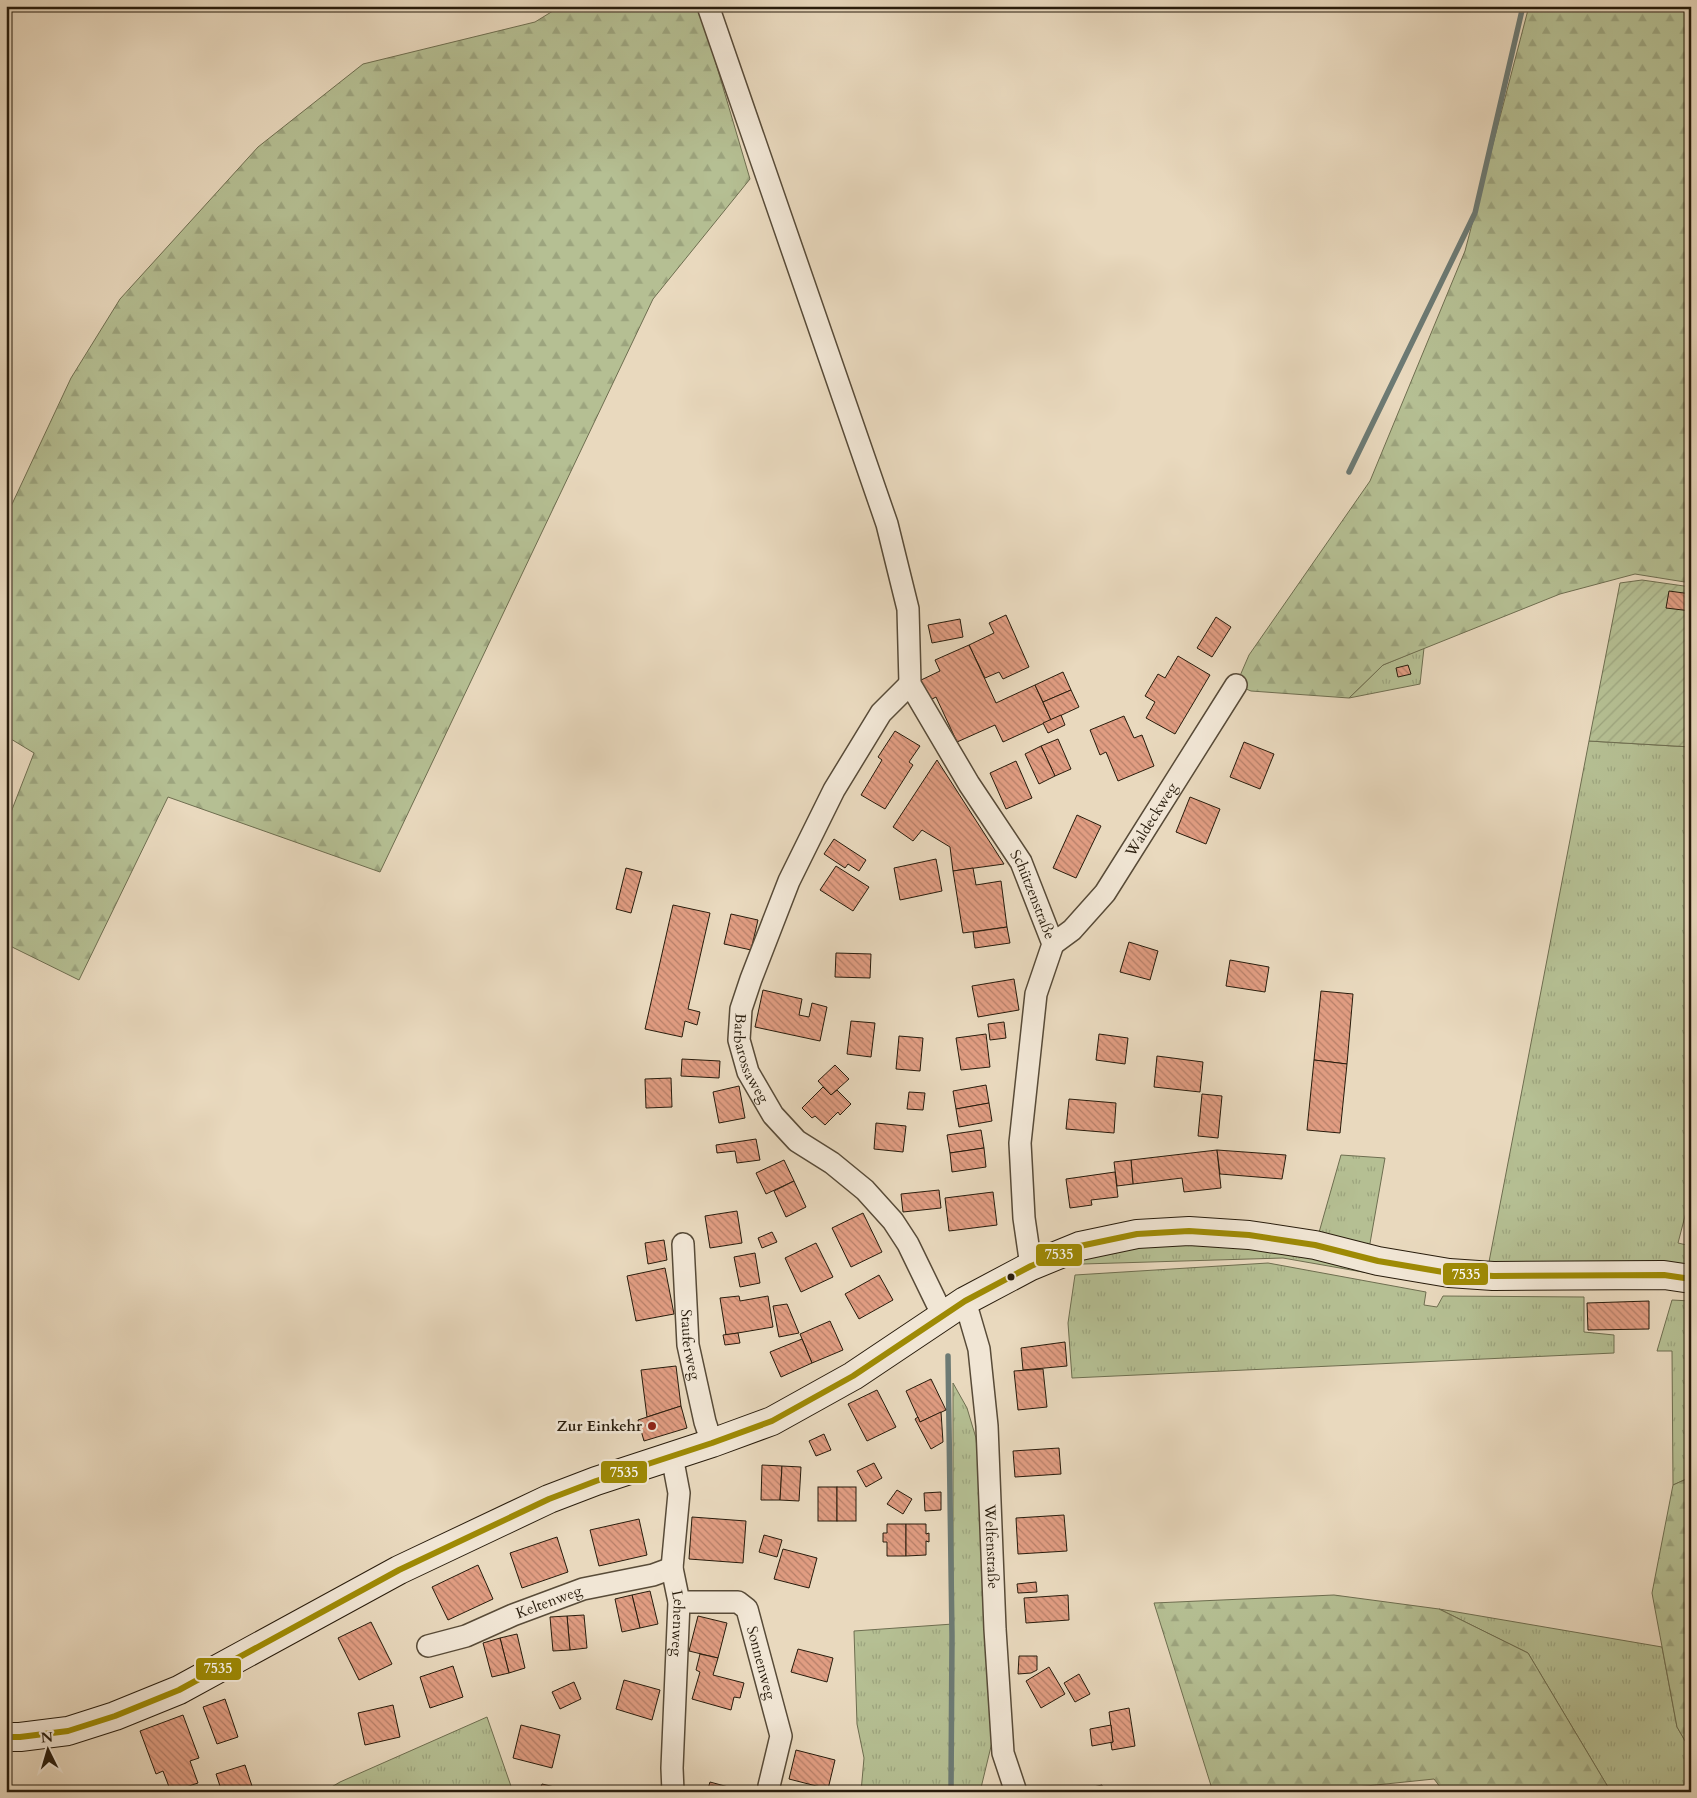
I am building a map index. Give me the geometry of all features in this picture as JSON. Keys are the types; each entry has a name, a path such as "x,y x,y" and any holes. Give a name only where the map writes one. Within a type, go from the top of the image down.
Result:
{"main road":[{"path":"6,1738 68,1730 114,1716 180,1690 399,1570 549,1499 772,1421 853,1376 954,1309 1031,1266 1080,1246 1137,1234 1189,1230 1249,1235 1315,1246 1378,1261 1449,1273 1520,1276 1664,1275 1691,1279"}],"street":[{"name":"Schützenstraße","path":"708,6 887,524 908,609 910,684 969,784 1021,862 1052,944 1036,994 1020,1143 1024,1218 1031,1266"},
{"name":"Barbarossaweg","path":"910,684 876,720 834,790 789,881 750,979 741,1010 739,1040 748,1072 773,1115 797,1140 832,1163 865,1190 893,1221 954,1309"},
{"name":"Waldeckweg","path":"1052,944 1072,930 1105,893 1236,685"},
{"name":"Stauferweg","path":"683,1244 688,1345 705,1422 712,1443"},
{"name":"Welfenstraße","path":"954,1309 979,1349 987,1426 1003,1753 1016,1792"},
{"name":"Lehenweg","path":"672,1456 679,1494 672,1568 680,1602 672,1768 673,1792"},
{"name":"Keltenweg","path":"428,1646 466,1636 512,1615 583,1589 653,1575 672,1568"},
{"name":"Sonnenweg","path":"680,1602 738,1602 747,1609 781,1736 769,1786"}],"green space":[{"path":"561,6 699,6 750,179 653,299 380,872 168,797 79,980 6,944 6,825 34,753 6,736 6,517 71,378 120,299 258,147 363,64 535,22"},
{"path":"1529,6 1691,6 1691,583 1635,574 1560,594 1383,665 1349,698 1251,691 1236,685 1249,655 1370,481 1465,251"},
{"path":"1642,580 1691,587 1691,747 1589,741 1620,583"},
{"path":"1424,648 1420,684 1349,698 1383,665"},
{"path":"1589,741 1691,747 1691,1193 1678,1243 1691,1246 1691,1268 1488,1267"},
{"path":"1341,1155 1385,1158 1369,1249 1318,1236"},
{"path":"1151,1243 1251,1246 1326,1259 1425,1283 1283,1258 1077,1263 1093,1252"},
{"path":"1268,1263 1426,1292 1424,1305 1437,1307 1443,1296 1584,1297 1584,1332 1614,1335 1614,1353 1072,1378 1068,1323 1075,1275"},
{"path":"1672,1300 1691,1301 1691,1477 1673,1485 1672,1351 1657,1351"},
{"path":"953,1383 967,1408 976,1438 982,1501 994,1734 980,1792 861,1792 864,1758 857,1724 854,1631 953,1624"},
{"path":"1691,1477 1691,1751 1677,1727 1652,1593 1673,1485"},
{"path":"1334,1595 1439,1609 1528,1653 1611,1792 1444,1792 1434,1779 1308,1792 1213,1792 1154,1603"},
{"path":"1439,1609 1662,1647 1677,1727 1691,1751 1691,1792 1611,1792 1528,1653"},
{"path":"487,1717 513,1792 323,1792 340,1782"}],"building":[{"path":"1669,591 1691,594 1691,611 1666,608"},
{"path":"1006,615 1029,667 1003,679 999,672 985,678 969,645 994,633 989,623"},
{"path":"1216,617 1231,627 1212,657 1197,648"},
{"path":"960,619 963,637 932,643 928,625"},
{"path":"969,645 996,703 1035,685 1051,720 1003,742 995,725 957,742 936,697 928,701 919,681 940,671 935,660"},
{"path":"1178,656 1210,675 1175,734 1146,718 1155,702 1145,696 1158,674 1165,678"},
{"path":"1408,665 1411,674 1398,677 1396,668"},
{"path":"1063,672 1071,690 1043,702 1035,685"},
{"path":"1071,690 1079,707 1051,720 1043,702"},
{"path":"1061,715 1065,725 1048,733 1043,723"},
{"path":"1124,716 1134,738 1142,735 1154,766 1118,781 1106,752 1100,755 1090,730"},
{"path":"895,731 920,746 909,762 913,765 885,809 861,795 882,760 878,757"},
{"path":"1058,739 1071,769 1055,776 1041,746"},
{"path":"1244,742 1274,754 1260,789 1230,777"},
{"path":"1041,746 1055,776 1039,784 1025,754"},
{"path":"937,760 1004,864 953,871 950,847 922,830 913,841 893,827"},
{"path":"1016,761 1032,798 1006,809 990,773"},
{"path":"1190,797 1220,809 1206,844 1176,832"},
{"path":"1077,815 1101,826 1076,878 1053,868"},
{"path":"834,839 866,860 859,871 848,864 845,868 824,854"},
{"path":"936,859 942,891 900,900 894,868"},
{"path":"836,866 869,887 853,911 820,890"},
{"path":"626,868 642,872 631,913 616,909"},
{"path":"973,868 976,885 1001,881 1007,927 963,933 953,871"},
{"path":"673,905 710,913 688,1009 700,1012 697,1025 685,1021 682,1037 645,1029"},
{"path":"731,914 758,920 751,950 724,944"},
{"path":"1007,927 1010,943 975,948 973,932"},
{"path":"1129,942 1158,951 1150,980 1120,972"},
{"path":"836,953 871,954 870,978 835,977"},
{"path":"1230,960 1269,967 1265,992 1226,986"},
{"path":"1014,979 1019,1010 978,1017 972,986"},
{"path":"763,990 802,999 799,1015 809,1017 812,1003 827,1007 820,1041 755,1027"},
{"path":"1321,991 1353,994 1347,1064 1314,1060"},
{"path":"851,1021 875,1023 871,1057 847,1054"},
{"path":"1004,1022 1006,1038 990,1040 988,1024"},
{"path":"986,1034 990,1067 961,1070 956,1038"},
{"path":"1099,1034 1128,1038 1125,1064 1096,1060"},
{"path":"899,1036 923,1038 920,1071 896,1069"},
{"path":"1157,1056 1203,1062 1200,1092 1154,1087"},
{"path":"682,1059 720,1061 719,1078 681,1076"},
{"path":"1314,1060 1347,1064 1340,1133 1307,1130"},
{"path":"835,1065 849,1079 831,1095 818,1081"},
{"path":"671,1078 672,1107 646,1108 645,1079"},
{"path":"986,1085 989,1103 956,1109 953,1091"},
{"path":"739,1086 745,1118 719,1123 713,1092"},
{"path":"823,1087 831,1095 837,1090 851,1104 840,1115 838,1112 825,1125 815,1116 812,1118 802,1108"},
{"path":"909,1092 925,1093 923,1110 907,1109"},
{"path":"1202,1094 1222,1096 1218,1138 1198,1136"},
{"path":"1069,1099 1116,1103 1114,1133 1066,1129"},
{"path":"989,1103 992,1121 959,1127 956,1109"},
{"path":"876,1123 906,1126 903,1152 874,1149"},
{"path":"981,1130 984,1148 950,1153 947,1135"},
{"path":"756,1139 760,1160 737,1163 735,1151 717,1153 716,1145"},
{"path":"984,1148 986,1167 952,1172 950,1153"},
{"path":"1217,1150 1221,1188 1184,1192 1182,1178 1133,1184 1131,1160"},
{"path":"1217,1150 1286,1155 1282,1179 1220,1174"},
{"path":"784,1160 794,1181 766,1194 756,1173"},
{"path":"1131,1160 1133,1184 1117,1186 1114,1162"},
{"path":"1115,1172 1118,1197 1091,1200 1092,1205 1070,1208 1066,1179"},
{"path":"794,1181 806,1207 786,1217 774,1191"},
{"path":"939,1190 941,1208 903,1212 901,1194"},
{"path":"993,1192 997,1225 949,1231 945,1198"},
{"path":"737,1211 742,1243 710,1248 705,1216"},
{"path":"863,1213 882,1252 851,1267 832,1228"},
{"path":"772,1232 777,1242 762,1248 758,1238"},
{"path":"664,1240 667,1260 648,1264 645,1243"},
{"path":"816,1243 833,1277 801,1292 785,1258"},
{"path":"755,1253 760,1283 740,1287 734,1257"},
{"path":"665,1268 674,1314 636,1321 627,1276"},
{"path":"879,1275 893,1300 859,1319 845,1294"},
{"path":"739,1296 740,1301 768,1296 773,1327 726,1335 720,1298"},
{"path":"1649,1301 1649,1329 1588,1330 1587,1303"},
{"path":"787,1304 799,1333 779,1337 773,1306"},
{"path":"830,1321 843,1350 812,1363 800,1334"},
{"path":"738,1333 740,1343 725,1345 723,1335"},
{"path":"802,1339 812,1363 781,1377 770,1352"},
{"path":"1065,1342 1067,1366 1023,1370 1021,1348"},
{"path":"676,1366 681,1406 647,1417 641,1370"},
{"path":"1043,1369 1047,1407 1018,1410 1014,1371"},
{"path":"931,1379 946,1410 920,1422 906,1391"},
{"path":"877,1390 896,1427 867,1441 848,1404"},
{"path":"681,1406 687,1428 644,1441 638,1420"},
{"path":"941,1412 943,1442 931,1449 915,1419 918,1417 920,1422"},
{"path":"824,1434 831,1450 816,1456 809,1441"},
{"path":"1059,1448 1061,1474 1015,1477 1013,1451"},
{"path":"874,1463 882,1478 866,1487 857,1471"},
{"path":"762,1465 782,1466 780,1500 761,1500"},
{"path":"782,1466 801,1467 799,1501 780,1500"},
{"path":"818,1487 837,1487 837,1521 818,1521"},
{"path":"837,1487 856,1487 856,1521 837,1521"},
{"path":"897,1490 912,1499 903,1514 887,1504"},
{"path":"941,1492 941,1510 925,1511 924,1493"},
{"path":"1064,1515 1067,1551 1018,1554 1016,1518"},
{"path":"692,1517 746,1521 743,1563 689,1559"},
{"path":"639,1519 647,1555 599,1566 590,1530"},
{"path":"887,1524 906,1524 906,1556 887,1556 887,1542 883,1542 883,1533 887,1533"},
{"path":"906,1524 926,1524 926,1534 929,1533 929,1542 926,1541 926,1555 906,1556"},
{"path":"764,1535 782,1540 777,1557 759,1552"},
{"path":"557,1537 568,1572 522,1588 510,1553"},
{"path":"783,1549 817,1558 809,1588 774,1579"},
{"path":"478,1565 493,1599 448,1620 432,1587"},
{"path":"1036,1582 1037,1592 1018,1593 1017,1584"},
{"path":"650,1591 658,1624 640,1628 632,1595"},
{"path":"632,1595 640,1628 622,1632 615,1599"},
{"path":"1068,1595 1069,1620 1026,1623 1024,1598"},
{"path":"584,1615 587,1648 570,1650 567,1616"},
{"path":"567,1616 570,1650 553,1651 550,1617"},
{"path":"698,1616 727,1623 718,1658 689,1651"},
{"path":"371,1622 392,1664 359,1680 338,1638"},
{"path":"517,1634 525,1668 509,1673 500,1638"},
{"path":"500,1638 509,1673 492,1677 483,1643"},
{"path":"798,1649 833,1658 827,1682 791,1672"},
{"path":"700,1654 718,1658 713,1675 744,1683 740,1698 734,1697 731,1710 692,1699 700,1672 696,1670"},
{"path":"1019,1656 1037,1656 1037,1670 1031,1673 1018,1674"},
{"path":"453,1666 463,1697 430,1708 420,1677"},
{"path":"1049,1667 1065,1694 1041,1708 1026,1681"},
{"path":"1079,1674 1090,1694 1075,1702 1064,1683"},
{"path":"624,1680 660,1690 652,1720 616,1709"},
{"path":"574,1682 581,1699 560,1709 552,1692"},
{"path":"225,1699 238,1737 217,1744 203,1707"},
{"path":"393,1705 400,1737 365,1745 358,1713"},
{"path":"1129,1708 1135,1746 1112,1750 1111,1743 1113,1742 1109,1712"},
{"path":"183,1715 199,1758 190,1761 198,1783 171,1792 163,1771 156,1774 140,1731"},
{"path":"521,1725 560,1735 552,1768 513,1758"},
{"path":"1111,1725 1113,1742 1092,1746 1090,1729"},
{"path":"796,1750 835,1760 828,1789 789,1779"},
{"path":"245,1765 254,1792 222,1792 216,1774"},
{"path":"710,1782 747,1792 707,1792"},
{"path":"542,1784 559,1788 558,1792 539,1792"},
{"path":"1102,1785 1103,1792 1071,1792"}],"waterway":[{"path":"1349,472 1475,213 1523,6"},
{"path":"948,1356 952,1636 951,1792"}],"transit line":[{"name":"7535","path":"6,1737 68,1731 115,1716 179,1690 399,1570 549,1499 772,1421 853,1376 965,1301 1031,1266 1080,1246 1137,1234 1189,1231 1249,1235 1315,1245 1378,1261 1449,1273 1493,1276 1664,1275 1691,1279"}],"place":[{"name":"Zur Einkehr","path":"652,1426"}]}
